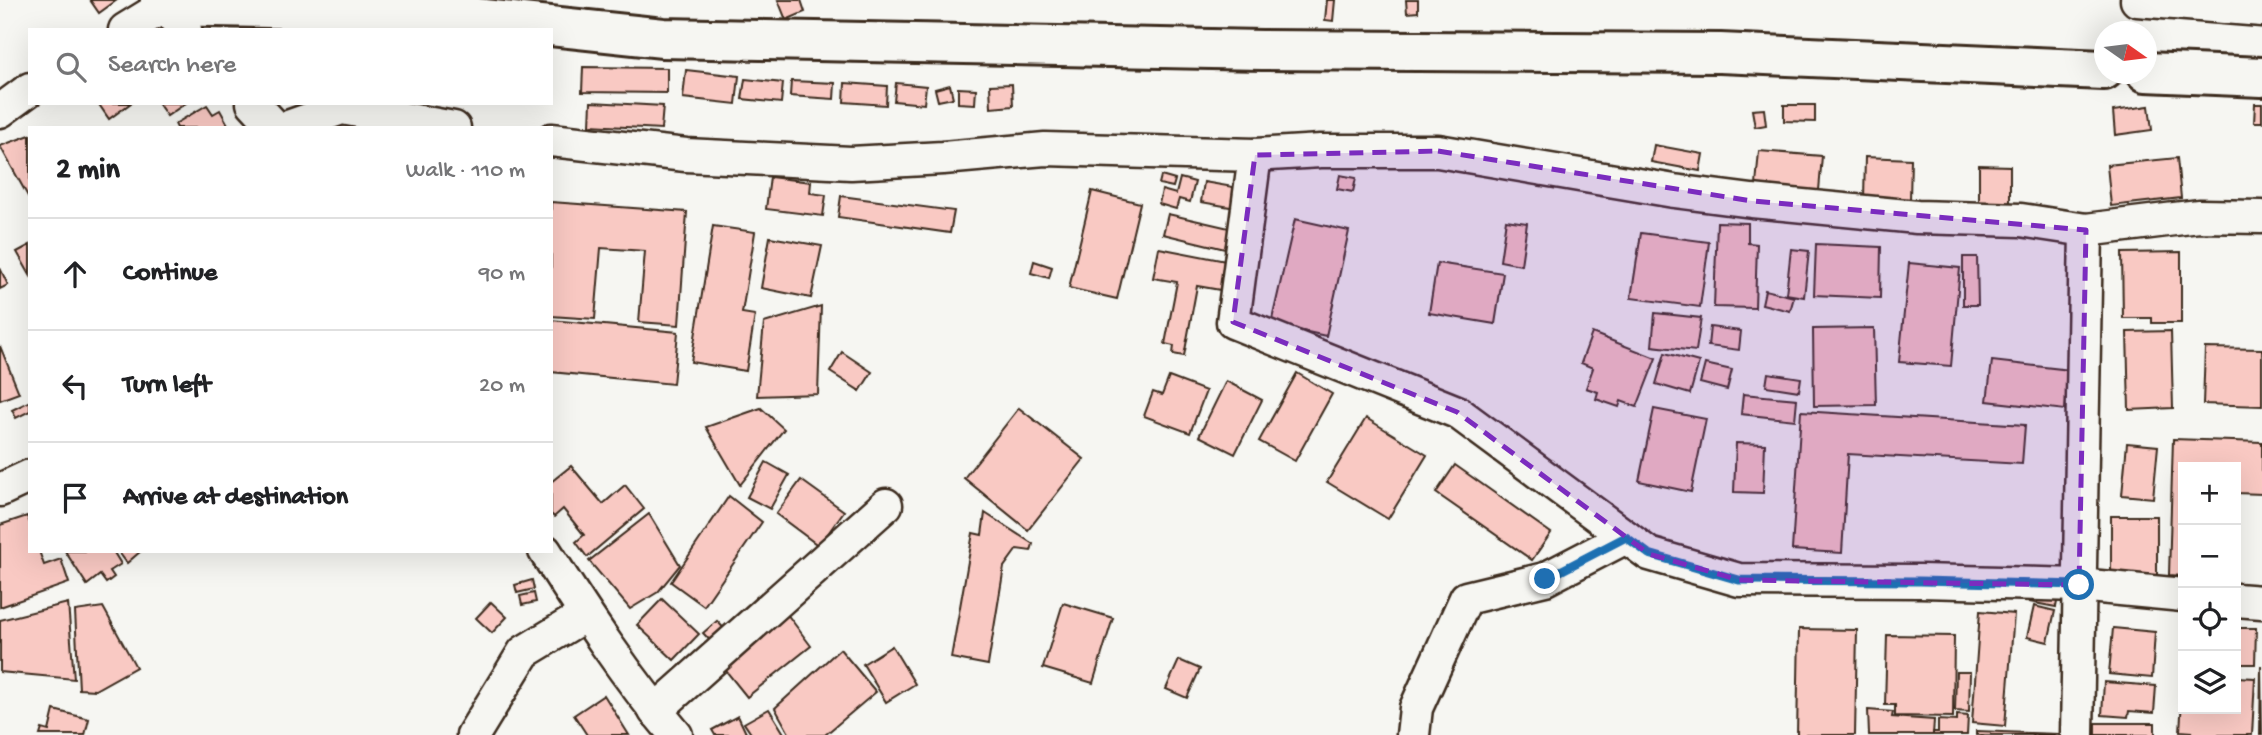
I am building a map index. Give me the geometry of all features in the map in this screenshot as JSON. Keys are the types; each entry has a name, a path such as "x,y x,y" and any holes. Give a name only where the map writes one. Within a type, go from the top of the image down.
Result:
{"street":[{"path":"2137,0 2262,10"},
{"path":"130,28 170,12 428,5 484,19 663,38 1248,50 1720,53 2094,70"},
{"path":"2157,72 2262,77"},
{"path":"0,110 28,90"},
{"path":"255,105 274,126"},
{"path":"291,126 342,108 443,126"},
{"path":"553,141 686,155 851,163 1045,149 1255,155 1321,151 1438,151 1674,191 1917,217 2021,220 2086,230 2199,216 2262,217"},
{"path":"1255,155 1233,322 1457,412 1649,554 1739,580 2079,585 2178,595"},
{"path":"2077,735 2086,230"},
{"path":"0,490 28,477"},
{"path":"656,711 886,505"},
{"path":"1413,735 1416,708 1466,598 1545,579 1626,537"},
{"path":"546,553 585,615 676,735"},
{"path":"2241,600 2262,602"},
{"path":"473,735 524,652 585,615"}],"highlighted area":[{"path":"1438,151 1752,201 2086,230 2079,585 1739,580 1649,554 1457,412 1233,322 1255,155"}],"building":[{"path":"90,0 117,0 99,13"},
{"path":"778,0 801,0 805,12 786,20"},
{"path":"1327,0 1335,0 1333,21 1325,20"},
{"path":"1406,0 1418,0 1418,12 1407,13"},
{"path":"583,67 667,68 667,93 582,92"},
{"path":"686,70 739,76 736,104 683,98"},
{"path":"745,79 783,83 781,103 742,99"},
{"path":"791,81 835,83 834,99 790,96"},
{"path":"845,83 887,86 886,105 844,102"},
{"path":"896,83 926,86 924,104 894,101"},
{"path":"1012,84 1013,106 991,108 990,85"},
{"path":"950,85 953,98 938,101 935,89"},
{"path":"958,88 976,89 975,104 958,103"},
{"path":"591,102 663,106 661,129 590,125"},
{"path":"2255,104 2262,104 2262,122 2254,122"},
{"path":"99,105 128,105 109,119"},
{"path":"159,105 183,105 167,116"},
{"path":"207,105 213,114 220,110 229,126 176,126 175,124"},
{"path":"1784,105 1815,105 1815,122 1784,121"},
{"path":"2149,106 2152,130 2115,135 2113,111"},
{"path":"1764,109 1766,125 1755,127 1752,110"},
{"path":"28,136 28,196 0,146"},
{"path":"1654,145 1703,154 1700,171 1651,162"},
{"path":"1759,151 1822,156 1818,202 1755,196"},
{"path":"1865,157 1911,159 1910,200 1864,199"},
{"path":"2177,158 2181,198 2111,206 2107,165"},
{"path":"1979,165 2010,166 2010,206 1979,206"},
{"path":"1340,175 1356,178 1353,192 1337,189"},
{"path":"1161,176 1175,180 1173,187 1159,184"},
{"path":"770,177 811,182 810,193 826,195 823,216 766,209"},
{"path":"1180,178 1195,182 1190,202 1179,199 1176,209 1159,204 1162,190 1176,194"},
{"path":"1204,182 1239,188 1236,208 1201,202"},
{"path":"1092,191 1140,203 1117,299 1069,288"},
{"path":"841,196 954,211 950,233 838,217"},
{"path":"553,202 687,212 679,325 639,322 645,251 601,248 595,319 553,316"},
{"path":"1168,214 1229,228 1225,249 1163,234"},
{"path":"1295,219 1349,231 1326,336 1271,324"},
{"path":"1506,220 1527,223 1521,265 1500,261"},
{"path":"1717,222 1748,223 1748,243 1757,244 1755,308 1714,307"},
{"path":"713,226 755,232 742,313 755,315 746,371 691,362"},
{"path":"1641,233 1709,242 1700,307 1631,298"},
{"path":"770,237 822,246 811,298 761,288"},
{"path":"1816,244 1881,247 1880,298 1814,295"},
{"path":"28,246 28,271 17,252"},
{"path":"1159,248 1231,262 1226,291 1197,286 1184,356 1173,354 1174,346 1165,344 1177,282 1153,278"},
{"path":"1791,249 1809,251 1804,297 1786,294"},
{"path":"2181,252 2181,323 2152,323 2152,318 2123,318 2122,253"},
{"path":"1963,257 1977,257 1978,305 1963,305"},
{"path":"1034,261 1052,267 1049,278 1031,273"},
{"path":"1437,263 1503,273 1495,324 1429,313"},
{"path":"1909,263 1960,268 1951,366 1899,362"},
{"path":"0,268 8,285 0,289"},
{"path":"1765,290 1794,297 1790,311 1762,304"},
{"path":"821,306 818,394 757,396 764,323"},
{"path":"1655,313 1701,318 1696,351 1652,346"},
{"path":"553,320 678,332 673,384 553,372"},
{"path":"1710,327 1741,331 1739,350 1708,346"},
{"path":"1874,328 1876,405 1814,406 1813,329"},
{"path":"2171,331 2173,408 2129,410 2127,332"},
{"path":"1592,333 1656,358 1637,407 1621,401 1619,407 1596,399 1598,392 1586,388 1593,368 1581,363"},
{"path":"0,346 19,393 0,400"},
{"path":"2205,348 2262,349 2262,406 2203,404"},
{"path":"842,352 872,372 860,391 830,372"},
{"path":"1665,353 1699,362 1690,394 1656,384"},
{"path":"1992,361 2070,370 2065,410 1987,401"},
{"path":"1705,364 1732,370 1727,390 1700,383"},
{"path":"1297,373 1332,394 1295,461 1259,441"},
{"path":"1768,373 1801,378 1799,391 1766,386"},
{"path":"1169,377 1206,391 1190,433 1144,416 1153,392 1162,395"},
{"path":"1226,381 1262,400 1235,454 1199,436"},
{"path":"1743,394 1797,399 1795,420 1741,414"},
{"path":"28,402 28,412 16,418 12,410"},
{"path":"761,408 784,429 740,485 706,427"},
{"path":"1019,408 1084,459 1028,530 964,478"},
{"path":"1654,409 1706,419 1691,492 1639,481"},
{"path":"1801,411 2025,425 2022,464 1848,454 1842,553 1792,550"},
{"path":"1366,418 1427,455 1388,519 1327,482"},
{"path":"2173,439 2262,442 2262,494 2241,493 2241,462 2178,462 2178,576 2169,575"},
{"path":"1736,443 1765,444 1763,493 1734,492"},
{"path":"2127,443 2158,446 2153,498 2122,495"},
{"path":"766,462 789,475 770,509 747,497"},
{"path":"1455,465 1551,533 1532,560 1436,493"},
{"path":"571,466 603,504 625,485 644,509 587,557 576,542 584,535 563,509 553,516 553,480"},
{"path":"801,480 844,511 819,546 776,514"},
{"path":"729,496 762,522 704,606 671,582"},
{"path":"985,513 1033,544 1031,551 1017,549 1004,567 988,665 951,658 973,533 982,535"},
{"path":"649,514 680,565 658,592 630,609 589,561"},
{"path":"27,516 28,553 40,553 44,565 61,559 69,583 0,607 0,525"},
{"path":"2111,516 2157,516 2157,577 2111,577"},
{"path":"66,553 114,553 121,564 110,571 114,577 106,583 100,575 87,585"},
{"path":"120,553 139,553 127,563"},
{"path":"532,580 534,589 517,593 515,585"},
{"path":"2031,592 2058,597 2056,607 2029,602"},
{"path":"534,593 536,602 522,605 520,596"},
{"path":"662,599 699,634 674,660 637,625"},
{"path":"491,602 507,617 492,633 476,618"},
{"path":"68,603 74,679 0,672 0,620"},
{"path":"1063,603 1113,618 1093,683 1043,668"},
{"path":"2034,606 2055,611 2048,642 2027,637"},
{"path":"103,607 136,667 95,690 79,689 75,611"},
{"path":"1980,611 2014,614 2005,726 1972,723"},
{"path":"787,614 811,646 747,697 722,666"},
{"path":"717,621 732,637 718,649 703,633"},
{"path":"2113,628 2155,632 2152,678 2109,674"},
{"path":"2241,628 2256,628 2255,664 2241,664"},
{"path":"1799,629 1857,630 1855,735 1797,735"},
{"path":"1887,635 1954,636 1953,717 1895,716 1895,705 1885,705"},
{"path":"892,646 915,684 886,702 863,664"},
{"path":"840,649 876,692 825,735 790,735 775,708"},
{"path":"1179,660 1200,669 1187,698 1166,689"},
{"path":"2261,665 2262,735 2260,735"},
{"path":"1956,672 1970,672 1969,712 1955,711"},
{"path":"2241,677 2255,678 2252,735 2191,735 2192,732 2180,731 2181,714 2241,714"},
{"path":"2104,682 2156,686 2154,713 2129,711 2128,717 2102,715"},
{"path":"604,695 629,735 587,735 574,715"},
{"path":"769,709 785,735 752,735 744,723"},
{"path":"54,710 89,719 85,735 40,735 42,729 49,731"},
{"path":"1868,710 1893,712 1892,717 1934,720 1933,735 1869,735"},
{"path":"1957,715 1968,716 1967,735 1933,735 1933,732 1938,732 1938,720 1957,721"},
{"path":"738,716 746,733 715,735 712,730"},
{"path":"2096,723 2155,723 2155,735 2096,735"},
{"path":"1976,731 2058,734 2058,735 1976,735"}],"route":[{"path":"1545,579 1626,537 1649,554 1739,580 2079,585"}]}
